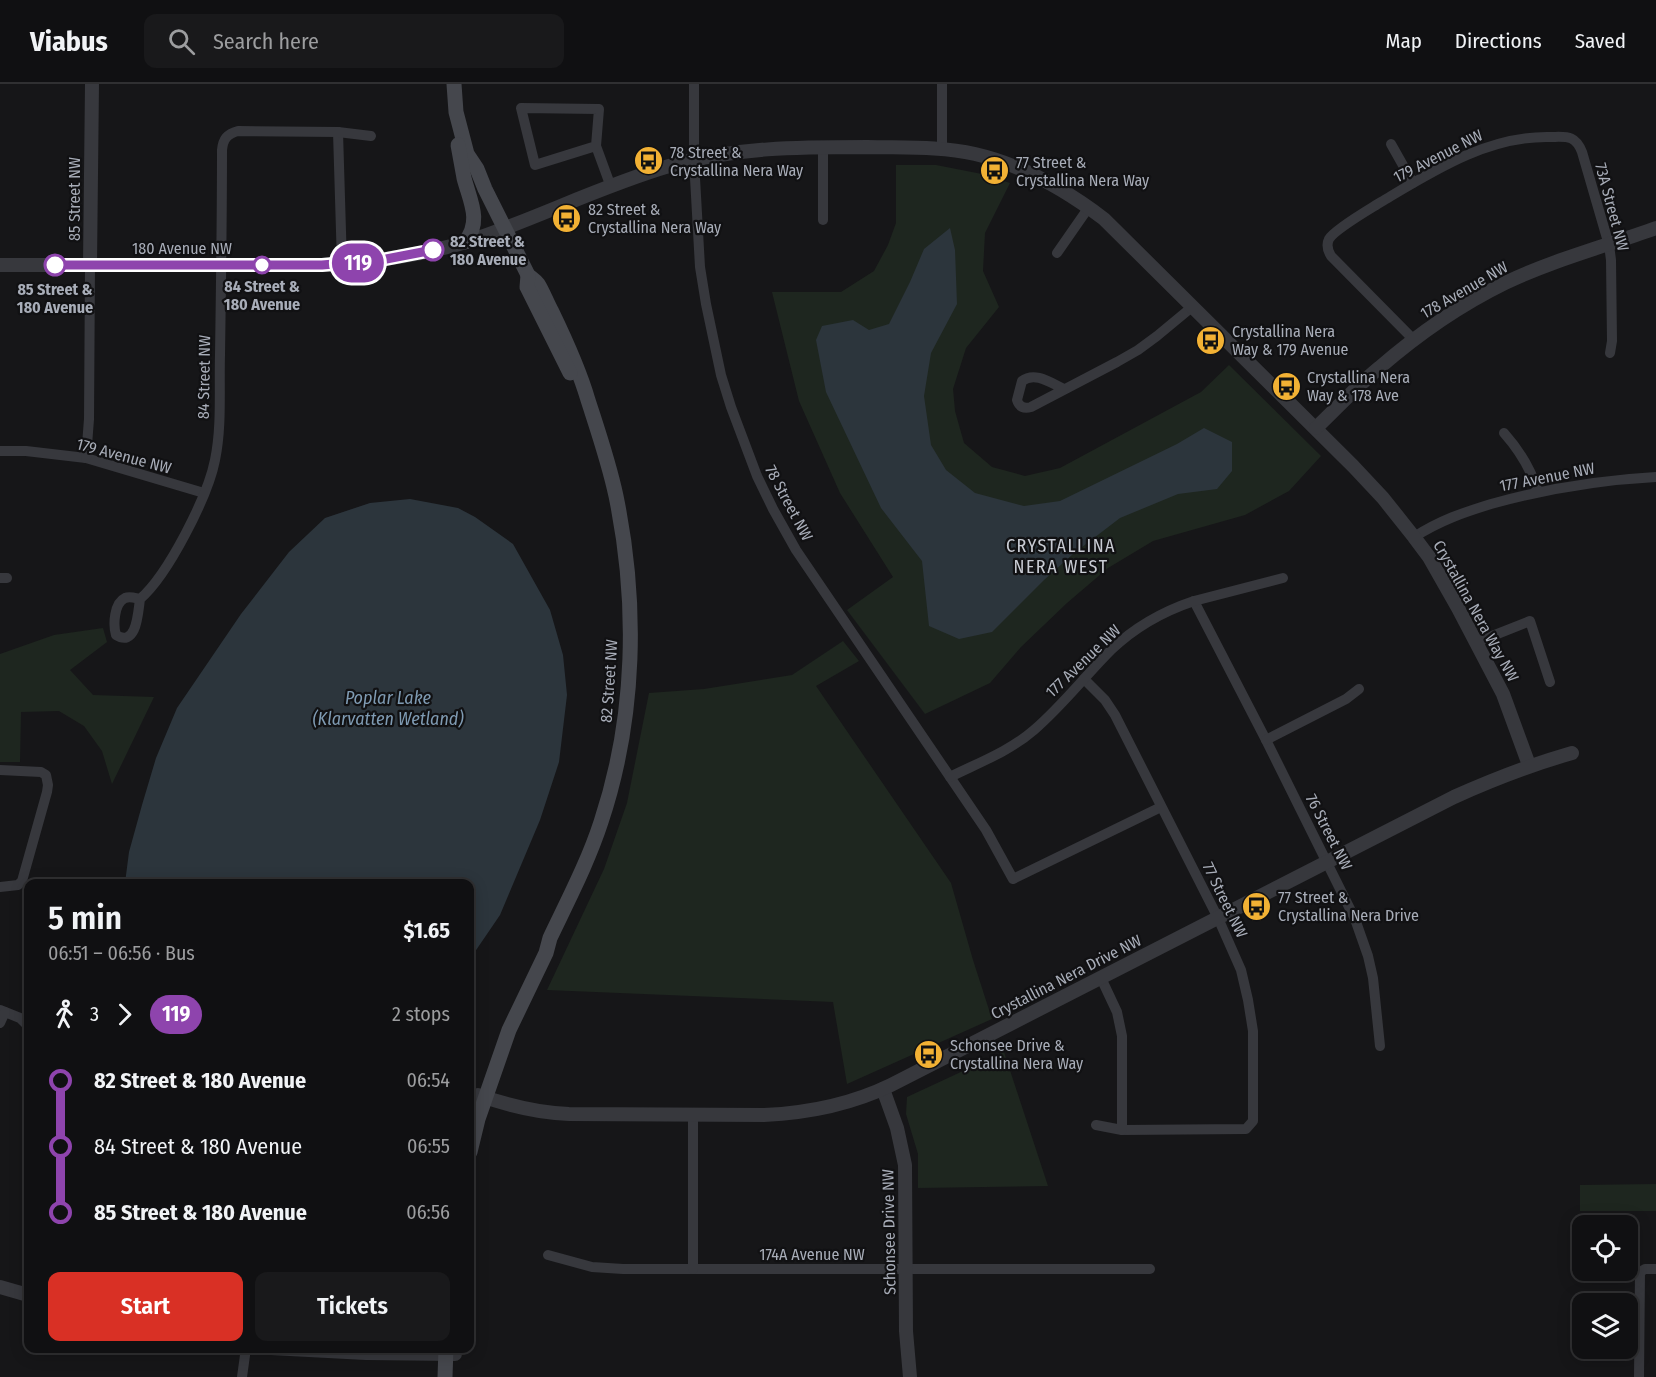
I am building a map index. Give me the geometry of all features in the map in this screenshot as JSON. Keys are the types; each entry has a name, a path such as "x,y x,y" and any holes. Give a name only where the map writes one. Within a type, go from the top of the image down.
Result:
{"main road":[{"name":"82 Street NW","path":"455,84 456,112 467,154 477,169 528,275 527,286 552,338 594,418 615,494 628,571 630,606 627,701 620,752 601,823 474,1111"},
{"name":"82 Street NW","path":"455,84 476,151 477,169"},
{"path":"456,112 460,159 474,214 472,234 465,242"},
{"name":"82 Street NW","path":"474,1133 482,1096"},
{"path":"445,1377 450,1353"},
{"path":"450,1353 455,1377"}],"street":[{"name":"85 Street NW","path":"87,458 92,84"},
{"name":"78 Street NW","path":"694,84 694,160 700,267 713,342 731,407 757,476 790,539 986,830 1013,879 1161,807"},
{"path":"942,84 942,148"},
{"path":"596,146 535,165 521,108 599,109 596,146 611,187"},
{"name":"84 Street NW","path":"140,599 148,592 176,551 211,477 218,444 222,144 226,137 238,131 338,132"},
{"path":"342,264 338,132 371,136"},
{"name":"179 Avenue NW","path":"1413,339 1331,256 1327,244 1329,238 1413,183 1499,142 1530,136 1569,137 1578,141"},
{"name":"73A Street NW","path":"1578,141 1609,245 1612,285 1610,353"},
{"path":"1391,144 1413,183"},
{"name":"Crystallina Nera Way NW","path":"504,228 638,176 694,160 748,151 796,147 942,148 976,154 1041,178 1089,207 1121,234 1383,498 1429,557 1477,642 1503,694 1529,765"},
{"path":"823,147 823,220"},
{"path":"1058,253 1089,207"},
{"name":"180 Avenue NW","path":"0,265 342,264 411,255 465,242 504,228"},
{"name":"178 Avenue NW","path":"1316,428 1377,369 1413,339 1460,309 1504,284 1548,265 1656,228"},
{"path":"1064,388 1138,350 1192,307"},
{"path":"1504,433 1524,459 1538,492"},
{"name":"179 Avenue NW","path":"0,451 26,451 87,458 204,493"},
{"name":"177 Avenue NW","path":"1414,537 1454,515 1519,496 1605,481 1656,477"},
{"name":"177 Avenue NW","path":"950,777 1033,731 1112,650 1127,637 1163,615 1194,601 1282,578"},
{"name":"76 Street NW","path":"1194,601 1355,919 1368,956 1376,995 1380,1046"},
{"path":"1477,642 1530,621 1550,682"},
{"name":"77 Street NW","path":"1084,679 1105,700 1115,715 1218,918 1241,970 1251,1017 1254,1113 1253,1120 1246,1130 1122,1130"},
{"path":"1266,740 1346,699 1359,688"},
{"name":"Crystallina Nera Drive NW","path":"482,1096 528,1110 549,1113 789,1114 837,1104 883,1089 1464,793 1529,765 1572,753"},
{"path":"0,770 36,771 46,775 48,785 22,881 18,885 0,887"},
{"path":"1096,1125 1122,1130 1121,1030 1118,1012 1101,978"},
{"path":"0,1023 2,1011 24,1022"},
{"name":"Schonsee Drive NW","path":"883,1089 897,1128 905,1165 906,1331 910,1377"},
{"path":"693,1115 693,1269"},
{"name":"174A Avenue NW","path":"548,1255 610,1269 1150,1269"},
{"path":"1639,1377 1640,1272 1644,1269 1656,1269"},
{"path":"0,1287 24,1294"},
{"path":"242,1377 245,1353"}],"shaded area":[{"path":"896,165 936,165 982,174 1010,183 985,233 983,271 999,307 966,348 953,389 955,411 964,443 992,467 1025,476 1060,468 1201,392 1229,365 1321,456 1289,491 1245,515 1153,541 1108,568 1021,647 990,683 925,714 847,610 893,577 840,493 799,401 772,292 841,292 874,271 888,245 896,223"},
{"path":"103,628 107,642 70,670 93,695 154,697 112,784 102,751 84,726 59,711 21,712 20,762 0,762 0,654 54,635"},
{"path":"843,641 859,661 816,686 951,883 992,1019 847,1084 833,1002 547,990 604,869 627,803 649,693 704,689 792,675"},
{"path":"1004,1052 1048,1186 918,1188 918,1154 906,1114 907,1097"},
{"path":"1656,1184 1656,1211 1580,1211 1580,1185"}],"water":[{"path":"950,228 955,250 957,304 931,353 924,396 931,445 946,470 975,493 1024,506 1060,501 1177,444 1204,428 1232,442 1232,471 1217,489 1178,494 1120,518 1073,554 992,632 959,639 929,626 922,561 881,508 826,392 816,340 822,326 853,320 869,330 889,324 924,249"},
{"name":"Poplar Lake (Klarvatten Wetland)","path":"410,499 458,508 513,544 550,610 563,655 567,695 559,762 540,820 500,915 474,953 474,879 126,879 129,852 156,758 177,708 241,614 289,552 325,518 370,503"}],"bus line":[{"name":"119","path":"55,265 322,265 360,263 433,250"}],"place":[{"name":"78 Street & Crystallina Nera Way","path":"649,161"},
{"name":"77 Street & Crystallina Nera Way","path":"995,171"},
{"name":"82 Street & Crystallina Nera Way","path":"567,218"},
{"name":"82 Street & 180 Avenue","path":"433,250"},
{"name":"85 Street & 180 Avenue","path":"55,265"},
{"name":"84 Street & 180 Avenue","path":"262,265"},
{"name":"Crystallina Nera Way & 179 Avenue","path":"1211,340"},
{"name":"Crystallina Nera Way & 178 Ave","path":"1286,386"},
{"name":"77 Street & Crystallina Nera Drive","path":"1257,906"},
{"name":"Schonsee Drive & Crystallina Nera Way","path":"929,1054"}],"district":[{"name":"CRYSTALLINA NERA WEST","path":"1061,556"}]}
